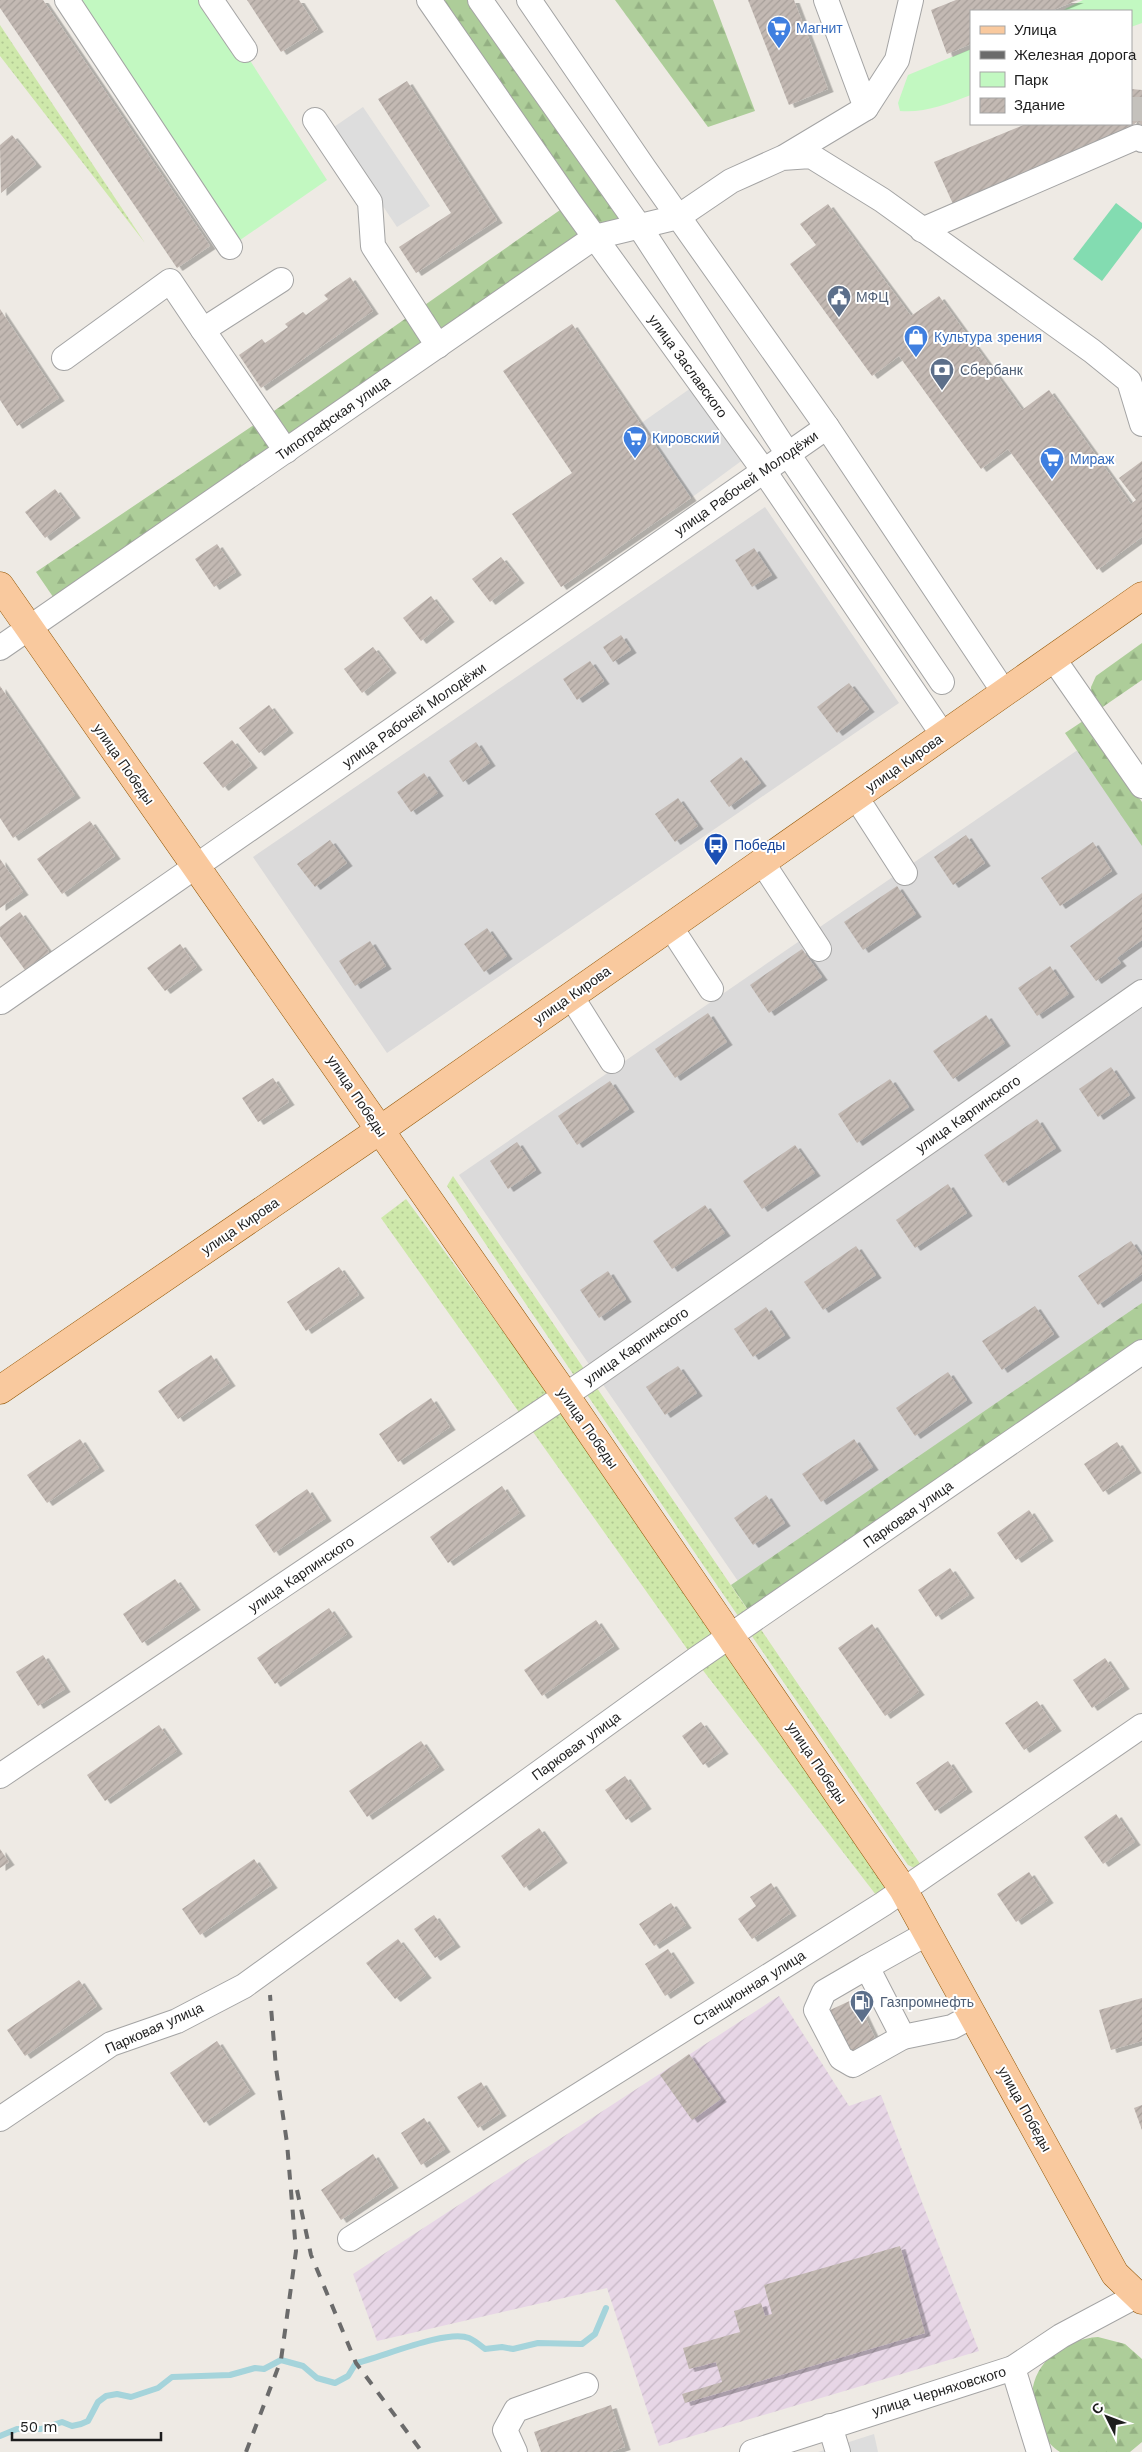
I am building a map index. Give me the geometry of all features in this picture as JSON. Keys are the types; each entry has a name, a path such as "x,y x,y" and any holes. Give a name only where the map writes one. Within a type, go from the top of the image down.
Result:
{"main road":[{"name":"улица Победы","path":"0,586 565,1395 902,1889 974,2015 1115,2274 1139,2298"},
{"name":"улица Кирова","path":"0,1390 380,1130 1142,596"}],"street":[{"path":"67,0 230,247"},
{"path":"211,0 245,50"},
{"name":"улица Заславского","path":"429,0 595,237 764,471 943,735"},
{"path":"480,0 639,226 788,454 942,682"},
{"path":"529,0 678,217 827,427 1004,692"},
{"path":"826,0 866,108"},
{"path":"678,217 731,181 782,158 866,108 897,60 911,0"},
{"path":"315,120 370,202 373,246 438,346"},
{"path":"922,230 1139,133"},
{"path":"782,158 811,156 829,167 882,200 1092,350 1129,381 1142,424"},
{"name":"Типографская улица","path":"0,648 595,237 678,217"},
{"path":"203,330 281,280"},
{"path":"64,358 170,281 286,451"},
{"name":"улица Рабочей Молодёжи","path":"1,1002 827,427"},
{"path":"1054,658 1142,786"},
{"path":"856,797 905,873"},
{"path":"762,862 819,949"},
{"path":"670,926 711,990"},
{"name":"улица Карпинского","path":"0,1776 565,1395 1142,992"},
{"path":"571,996 612,1061"},
{"name":"Парковая улица","path":"0,2119 112,2044 177,2021 244,1986 731,1636 1142,1352"},
{"name":"Станционная улица","path":"350,2239 902,1889 1142,1726"},
{"path":"928,1933 824,1992 816,2010 841,2058 853,2066 903,2037 952,2027 974,2015"},
{"path":"867,1967 903,2037"},
{"name":"улица Черняховского","path":"752,2452 1013,2368 1061,2336 1139,2298"},
{"path":"1013,2368 1039,2452"},
{"path":"515,2452 505,2430 516,2410 586,2385"},
{"path":"830,2426 838,2452"}],"shaded area":[{"path":"363,107 430,206 397,227 331,129"},
{"path":"698,383 748,456 691,498 640,424"},
{"path":"765,507 899,703 387,1053 253,857"},
{"path":"1082,747 1142,834 1142,1311 742,1587 459,1175"},
{"path":"779,1996 849,2106 881,2095 979,2351 659,2446 607,2288 377,2341 353,2274"},
{"path":"874,2434 878,2452 818,2452"}],"green space":[{"path":"67,0 211,0 327,180 230,247"},
{"path":"429,0 480,0 630,214 60,607 36,572 264,418 570,203"},
{"path":"615,0 713,0 755,111 708,127"},
{"path":"1083,0 1142,0 1142,23 1132,27 1132,10 1063,10"},
{"path":"0,25 145,243 0,56"},
{"path":"970,49 970,95 945,105 918,111 900,111 898,103 908,75"},
{"path":"1116,203 1142,223 1142,228 1102,281 1073,259"},
{"path":"1142,643 1142,680 1091,715 1091,687 1096,676"},
{"path":"1083,721 1142,802 1142,846 1065,733"},
{"path":"453,1176 927,1874 908,1865 619,1441 447,1186"},
{"path":"406,1199 531,1369 892,1897 883,1904 695,1660 381,1218"},
{"path":"1142,1303 1142,1352 755,1620 731,1585"},
{"path":"1098,2337 1125,2344 1142,2359 1142,2442 1130,2452 1060,2452 1048,2441 1042,2428 1032,2398 1034,2383 1045,2362 1054,2354 1074,2342"}],"building":[{"path":"0,0 43,0 210,246 177,268 0,8"},
{"path":"247,0 299,0 318,29 281,52"},
{"path":"748,0 794,0 828,89 789,105"},
{"path":"956,0 1078,0 1053,10 970,10 970,44 947,54 931,10"},
{"path":"407,81 497,220 416,273 399,247 451,213 378,99"},
{"path":"1132,89 1142,90 1142,126 1138,121 1127,130 953,204 934,162 1024,125 1132,125"},
{"path":"12,135 36,164 1,193 0,145"},
{"path":"828,204 911,316 939,296 1022,410 1049,390 1131,504 1136,500 1119,478 1142,461 1142,537 1097,570 1008,449 981,469 899,356 872,376 790,264 816,245 800,224"},
{"path":"350,277 373,311 261,388 239,355 262,339 265,343 288,327 285,324 303,312 306,315 328,299 324,295"},
{"path":"0,309 59,398 17,426 0,400"},
{"path":"572,324 691,498 561,587 512,514 572,473 503,371"},
{"path":"55,489 75,515 45,538 25,512"},
{"path":"217,544 236,572 214,587 195,559"},
{"path":"754,548 772,575 752,587 735,560"},
{"path":"501,557 519,580 490,602 472,579"},
{"path":"431,596 449,619 421,641 403,618"},
{"path":"621,635 631,650 613,662 603,647"},
{"path":"373,647 391,670 362,693 344,669"},
{"path":"590,661 604,681 577,700 563,679"},
{"path":"849,683 869,709 837,733 817,707"},
{"path":"0,686 75,795 13,838 0,818"},
{"path":"269,705 288,730 259,753 239,728"},
{"path":"232,740 252,765 223,788 203,763"},
{"path":"476,742 490,763 463,782 449,761"},
{"path":"741,757 761,783 729,807 710,781"},
{"path":"424,773 438,793 411,812 397,792"},
{"path":"678,798 698,826 675,842 655,814"},
{"path":"90,821 115,856 62,894 37,859"},
{"path":"966,835 985,863 953,885 934,857"},
{"path":"330,840 347,863 315,887 297,864"},
{"path":"1093,842 1112,871 1060,906 1041,878"},
{"path":"0,859 23,892 0,908"},
{"path":"897,886 916,914 863,950 844,922"},
{"path":"1142,893 1142,940 1117,958 1121,963 1096,981 1070,946"},
{"path":"20,912 49,952 25,970 0,936 0,927"},
{"path":"487,928 507,956 484,972 464,944"},
{"path":"370,941 386,966 355,986 339,961"},
{"path":"180,944 197,967 165,991 147,968"},
{"path":"802,949 822,977 769,1013 750,985"},
{"path":"1050,966 1069,994 1037,1016 1018,988"},
{"path":"708,1013 727,1042 675,1078 655,1049"},
{"path":"986,1015 1005,1043 953,1079 933,1051"},
{"path":"1111,1067 1130,1095 1098,1117 1079,1089"},
{"path":"273,1078 289,1102 258,1122 242,1098"},
{"path":"890,1079 909,1107 857,1143 838,1114"},
{"path":"610,1081 629,1109 577,1145 558,1116"},
{"path":"1037,1119 1056,1148 1003,1183 984,1155"},
{"path":"517,1142 536,1170 508,1189 490,1161"},
{"path":"795,1145 815,1173 762,1209 743,1181"},
{"path":"948,1184 967,1213 915,1248 896,1220"},
{"path":"705,1205 725,1233 672,1269 653,1241"},
{"path":"1131,1241 1142,1257 1142,1274 1098,1305 1078,1276"},
{"path":"856,1246 876,1275 823,1310 804,1282"},
{"path":"339,1267 359,1295 306,1331 287,1302"},
{"path":"608,1271 626,1299 599,1318 580,1290"},
{"path":"1035,1306 1054,1334 1002,1370 982,1341"},
{"path":"766,1307 785,1335 753,1357 734,1329"},
{"path":"211,1355 230,1383 178,1419 158,1391"},
{"path":"678,1366 697,1393 665,1415 646,1387"},
{"path":"948,1372 967,1400 915,1436 896,1408"},
{"path":"431,1398 450,1427 398,1462 379,1434"},
{"path":"80,1439 99,1468 47,1503 27,1475"},
{"path":"854,1439 873,1467 821,1502 802,1474"},
{"path":"1117,1442 1136,1470 1103,1492 1084,1464"},
{"path":"502,1486 520,1513 448,1563 430,1537"},
{"path":"307,1489 326,1518 274,1553 255,1525"},
{"path":"766,1495 785,1523 753,1545 734,1518"},
{"path":"1029,1510 1048,1538 1016,1560 997,1533"},
{"path":"950,1568 969,1595 936,1617 918,1590"},
{"path":"175,1579 195,1607 142,1643 123,1614"},
{"path":"329,1608 347,1634 275,1684 257,1658"},
{"path":"596,1620 614,1646 542,1696 524,1670"},
{"path":"872,1624 919,1692 885,1716 838,1648"},
{"path":"43,1655 65,1689 38,1706 16,1672"},
{"path":"1105,1658 1124,1686 1092,1708 1073,1680"},
{"path":"1037,1701 1056,1728 1024,1750 1005,1723"},
{"path":"701,1722 723,1751 703,1765 682,1736"},
{"path":"159,1725 177,1751 105,1801 87,1775"},
{"path":"421,1741 439,1767 367,1817 349,1791"},
{"path":"948,1761 967,1789 935,1811 916,1783"},
{"path":"625,1776 646,1806 626,1820 605,1790"},
{"path":"1116,1814 1135,1842 1103,1864 1084,1837"},
{"path":"539,1828 562,1860 524,1888 501,1856"},
{"path":"0,1849 9,1862 0,1868"},
{"path":"254,1859 272,1885 200,1935 182,1909"},
{"path":"1029,1872 1048,1900 1016,1922 997,1894"},
{"path":"771,1883 791,1913 752,1939 738,1919 756,1906 750,1897"},
{"path":"671,1903 686,1925 654,1946 639,1924"},
{"path":"434,1915 455,1944 435,1958 414,1929"},
{"path":"398,1939 426,1975 395,1999 366,1963"},
{"path":"668,1949 689,1980 665,1996 645,1964"},
{"path":"79,1980 97,2006 25,2056 7,2030"},
{"path":"856,1998 878,2044 850,2057 828,2011"},
{"path":"1142,1998 1142,2041 1111,2050 1099,2010"},
{"path":"217,2041 250,2091 204,2123 170,2073"},
{"path":"689,2054 721,2099 692,2120 660,2075"},
{"path":"481,2082 501,2113 478,2128 457,2097"},
{"path":"1142,2105 1142,2130 1134,2108"},
{"path":"424,2118 445,2149 421,2165 401,2133"},
{"path":"373,2154 393,2185 341,2220 321,2190"},
{"path":"900,2246 925,2333 685,2403 682,2394 722,2382 716,2362 689,2369 683,2348 740,2332 734,2311 761,2303 765,2316 772,2314 764,2285"},
{"path":"611,2405 625,2447 610,2452 541,2452 534,2432"}],"waterway":[{"path":"0,2436 17,2429 41,2429 62,2422 72,2426 81,2424 88,2421 98,2402 106,2396 117,2394 131,2397 158,2388 172,2377 230,2375 255,2368 264,2369 281,2360 303,2366 317,2378 335,2383 348,2376 356,2363 445,2337 459,2336 469,2338 485,2349 502,2347 513,2349 538,2343 582,2344 595,2334 606,2308"}],"tunnel":[{"path":"1138,90 1138,121"}],"railway":[{"path":"246,2452 281,2360 296,2251 287,2143 276,2068 270,1995"},
{"path":"297,2190 311,2255 356,2363 422,2452"}],"place":[{"name":"Магнит","path":"779,49"},
{"name":"МФЦ","path":"839,318"},
{"name":"Культура зрения","path":"916,358"},
{"name":"Сбербанк","path":"942,391"},
{"name":"Кировский","path":"635,459"},
{"name":"Мираж","path":"1052,480"},
{"name":"Победы","path":"716,866"},
{"name":"Газпромнефть","path":"862,2023"}]}
